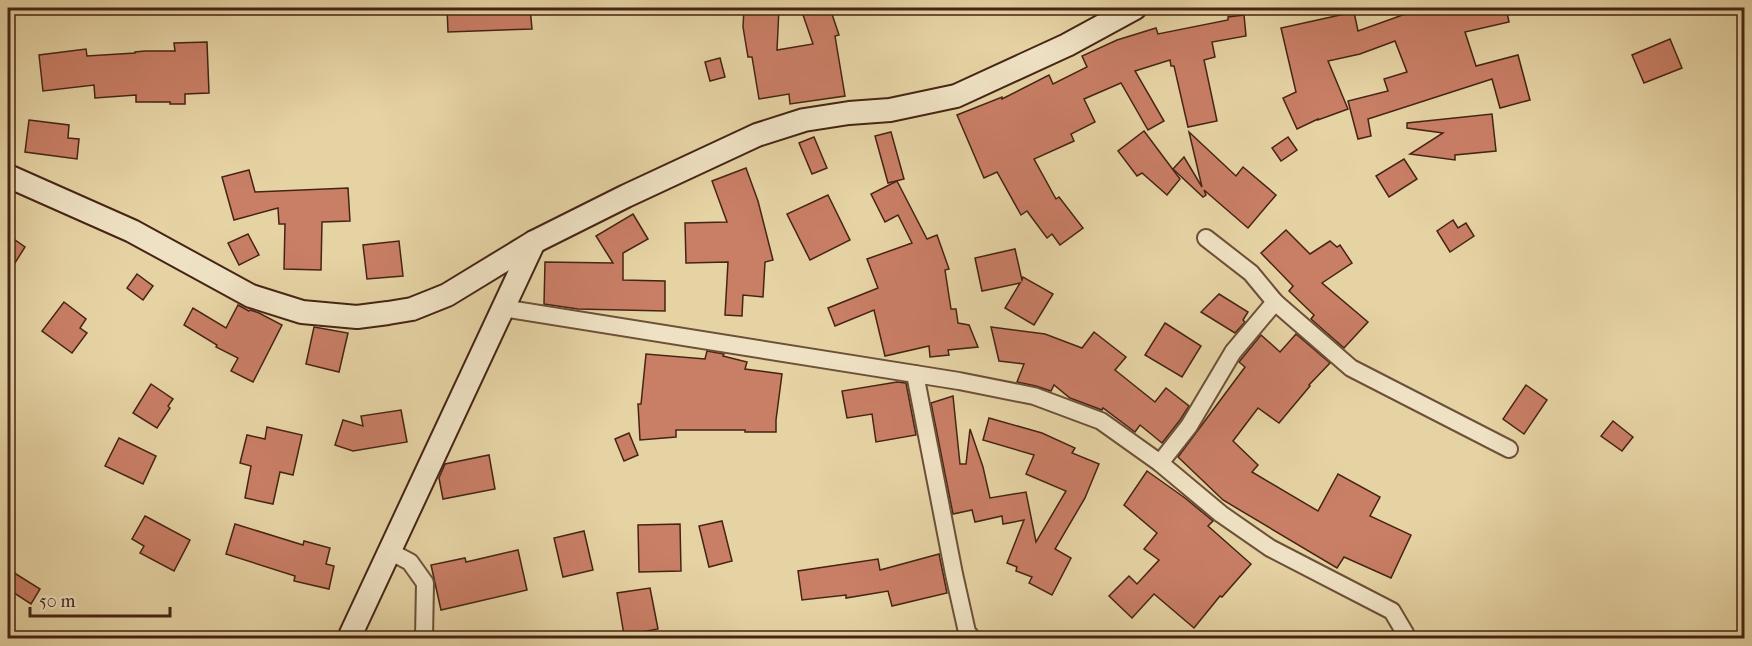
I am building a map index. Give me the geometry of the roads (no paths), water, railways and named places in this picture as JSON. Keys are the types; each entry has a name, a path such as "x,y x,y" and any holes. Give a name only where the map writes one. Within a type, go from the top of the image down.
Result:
{"main road":[{"path":"8,176 132,231 251,296 302,312 357,316 412,309 447,295 534,242 626,196 758,135 804,120 890,110 956,96 1067,45 1135,8"},
{"path":"349,639 534,242"}],"street":[{"path":"1206,238 1251,273 1275,302 1351,368 1509,449"},
{"path":"1160,463 1189,426 1233,352 1275,302"},
{"path":"502,309 959,381 1034,396 1101,421 1160,463 1221,514 1270,548 1392,611 1406,639"},
{"path":"915,374 954,574 967,632 972,639"},
{"path":"389,551 410,562 425,584 424,639"}]}
